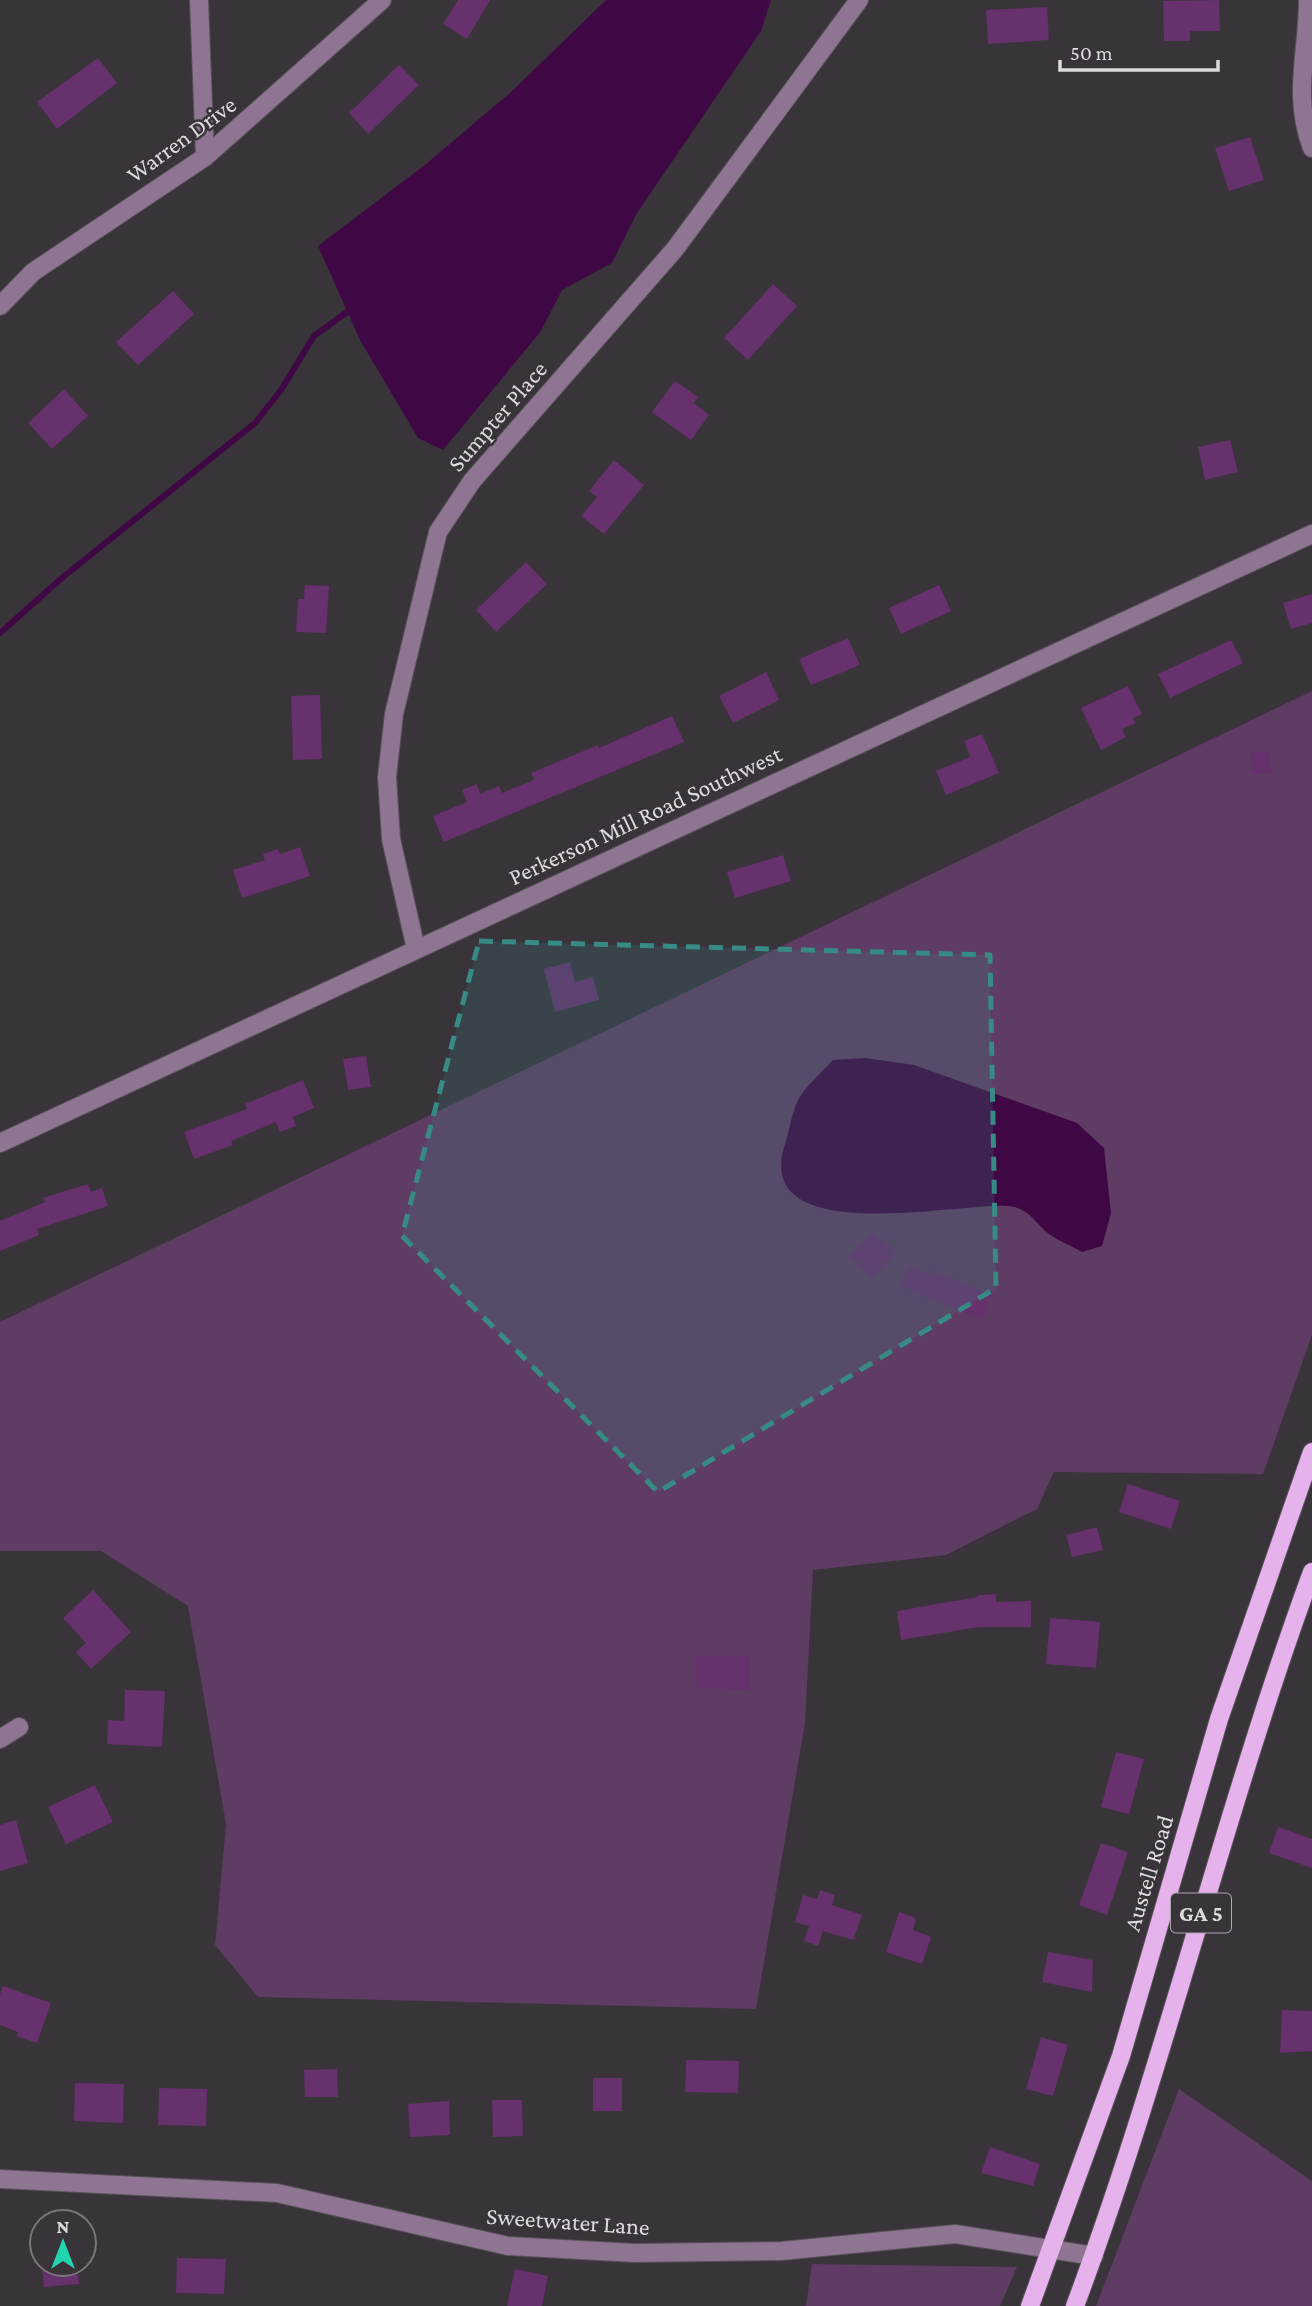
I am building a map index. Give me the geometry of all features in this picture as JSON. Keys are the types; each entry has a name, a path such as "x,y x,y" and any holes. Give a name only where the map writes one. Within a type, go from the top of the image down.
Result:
{"main road":[{"name":"Austell Road","path":"1030,2306 1121,2056 1219,1719 1312,1452"},
{"name":"GA 5","path":"1075,2306 1094,2256 1162,2046 1272,1683 1312,1572"}],"street":[{"path":"199,0 205,158"},
{"name":"Warren Drive","path":"0,306 33,272 205,158 382,0"},
{"name":"Sumpter Place","path":"416,949 391,839 387,777 394,714 438,532 472,481 675,249 859,0"},
{"path":"1308,0 1308,37 1300,71 1305,131 1312,148"},
{"name":"Perkerson Mill Road Southwest","path":"0,1143 1312,534"},
{"path":"0,1739 19,1727"},
{"name":"Sweetwater Lane","path":"0,2179 277,2193 508,2246 635,2253 782,2251 955,2234 1094,2256"}],"highlighted area":[{"path":"479,941 990,955 996,1288 658,1492 402,1236"}],"shaded area":[{"path":"606,0 771,0 761,31 637,213 612,263 562,290 541,331 443,450 418,438 360,340 318,246 426,164 510,93"},
{"path":"1312,691 1312,1335 1263,1474 1054,1472 1037,1509 946,1555 813,1570 805,1723 756,2009 258,1997 215,1945 226,1824 188,1606 101,1551 0,1551 0,1322"},
{"path":"865,1058 914,1065 1077,1123 1104,1148 1111,1213 1102,1246 1082,1252 1049,1234 1026,1212 1015,1207 862,1213 825,1209 797,1197 782,1175 786,1141 798,1100 833,1060"},
{"path":"1179,2089 1312,2181 1312,2306 1096,2306"},
{"path":"812,2264 1017,2267 1000,2306 806,2306"}],"building":[{"path":"458,0 490,0 467,39 443,24"},
{"path":"1219,0 1220,31 1190,31 1190,41 1164,41 1163,1"},
{"path":"1047,7 1049,40 988,44 986,10"},
{"path":"98,58 117,83 57,129 37,102"},
{"path":"399,65 419,85 368,134 349,113"},
{"path":"1250,137 1264,180 1229,191 1215,148"},
{"path":"773,284 797,306 748,360 724,338"},
{"path":"173,291 194,314 138,365 116,342"},
{"path":"675,381 698,397 694,403 709,415 691,440 652,412"},
{"path":"64,389 88,416 52,449 28,423"},
{"path":"1230,440 1238,472 1205,480 1198,447"},
{"path":"614,460 644,485 604,534 581,516 597,497 589,491"},
{"path":"526,562 547,584 496,632 476,610"},
{"path":"305,585 329,586 326,633 296,632 298,599 304,599"},
{"path":"939,585 951,611 901,634 889,608"},
{"path":"1312,594 1312,623 1291,629 1283,603"},
{"path":"848,638 860,665 811,685 799,659"},
{"path":"1231,640 1243,663 1170,698 1158,674"},
{"path":"766,672 779,700 733,723 719,696"},
{"path":"1128,686 1142,714 1133,718 1136,723 1122,729 1126,737 1101,750 1081,708"},
{"path":"320,695 322,759 293,760 291,696"},
{"path":"672,716 684,742 444,842 433,816 467,802 462,790 477,784 480,794 499,786 502,793 534,780 531,773 598,745 599,748"},
{"path":"982,734 999,773 946,795 936,771 970,757 964,741"},
{"path":"1269,751 1271,773 1252,774 1251,752"},
{"path":"300,847 310,876 242,898 233,870 265,860 263,854 278,849 280,854"},
{"path":"783,855 791,881 735,898 727,872"},
{"path":"570,962 575,982 593,977 599,1000 555,1012 544,969"},
{"path":"366,1056 371,1087 348,1090 343,1059"},
{"path":"303,1080 314,1108 293,1117 296,1126 280,1132 276,1122 231,1141 233,1145 194,1159 184,1132 247,1109 245,1104"},
{"path":"88,1184 91,1192 102,1188 108,1206 37,1229 39,1235 0,1251 0,1221 45,1202 43,1198"},
{"path":"873,1232 896,1253 873,1278 849,1257"},
{"path":"909,1267 928,1274 930,1270 992,1295 981,1320 901,1286"},
{"path":"1128,1484 1180,1501 1171,1529 1119,1512"},
{"path":"1097,1527 1103,1550 1072,1557 1066,1535"},
{"path":"93,1590 131,1632 91,1669 76,1652 86,1643 63,1618"},
{"path":"996,1594 996,1602 1031,1601 1031,1627 979,1627 901,1640 897,1611"},
{"path":"1050,1618 1100,1622 1096,1668 1046,1664"},
{"path":"696,1656 749,1656 749,1690 697,1687"},
{"path":"125,1690 165,1691 162,1747 107,1744 108,1720 124,1721"},
{"path":"1116,1752 1144,1759 1129,1814 1101,1807"},
{"path":"95,1785 113,1822 66,1844 48,1807"},
{"path":"16,1820 28,1863 0,1871 0,1825"},
{"path":"1278,1827 1312,1839 1312,1868 1269,1853"},
{"path":"1101,1843 1128,1852 1107,1915 1079,1905"},
{"path":"820,1890 835,1895 832,1905 862,1915 853,1940 823,1931 818,1946 804,1941 809,1926 795,1922 803,1895 817,1899"},
{"path":"899,1912 916,1918 913,1930 931,1937 922,1964 886,1952"},
{"path":"1048,1952 1093,1960 1092,1992 1042,1982"},
{"path":"3,1986 51,2003 37,2043 16,2036 18,2032 0,2025 0,1995"},
{"path":"1282,2010 1312,2011 1312,2051 1280,2053"},
{"path":"1041,2037 1068,2045 1053,2096 1026,2089"},
{"path":"686,2060 739,2061 738,2093 685,2092"},
{"path":"337,2069 338,2097 305,2097 304,2070"},
{"path":"593,2078 622,2078 622,2111 593,2111"},
{"path":"75,2083 124,2084 123,2123 74,2121"},
{"path":"159,2088 207,2089 206,2126 158,2125"},
{"path":"492,2100 522,2100 523,2136 493,2137"},
{"path":"449,2101 450,2135 410,2137 408,2104"},
{"path":"990,2147 1040,2164 1033,2186 981,2173"},
{"path":"177,2258 226,2259 224,2294 176,2293"},
{"path":"515,2269 548,2276 542,2306 507,2306"},
{"path":"43,2278 78,2278 79,2284 44,2287"}],"waterway":[{"path":"0,633 63,577 255,423 281,390 314,336 347,312"}]}
